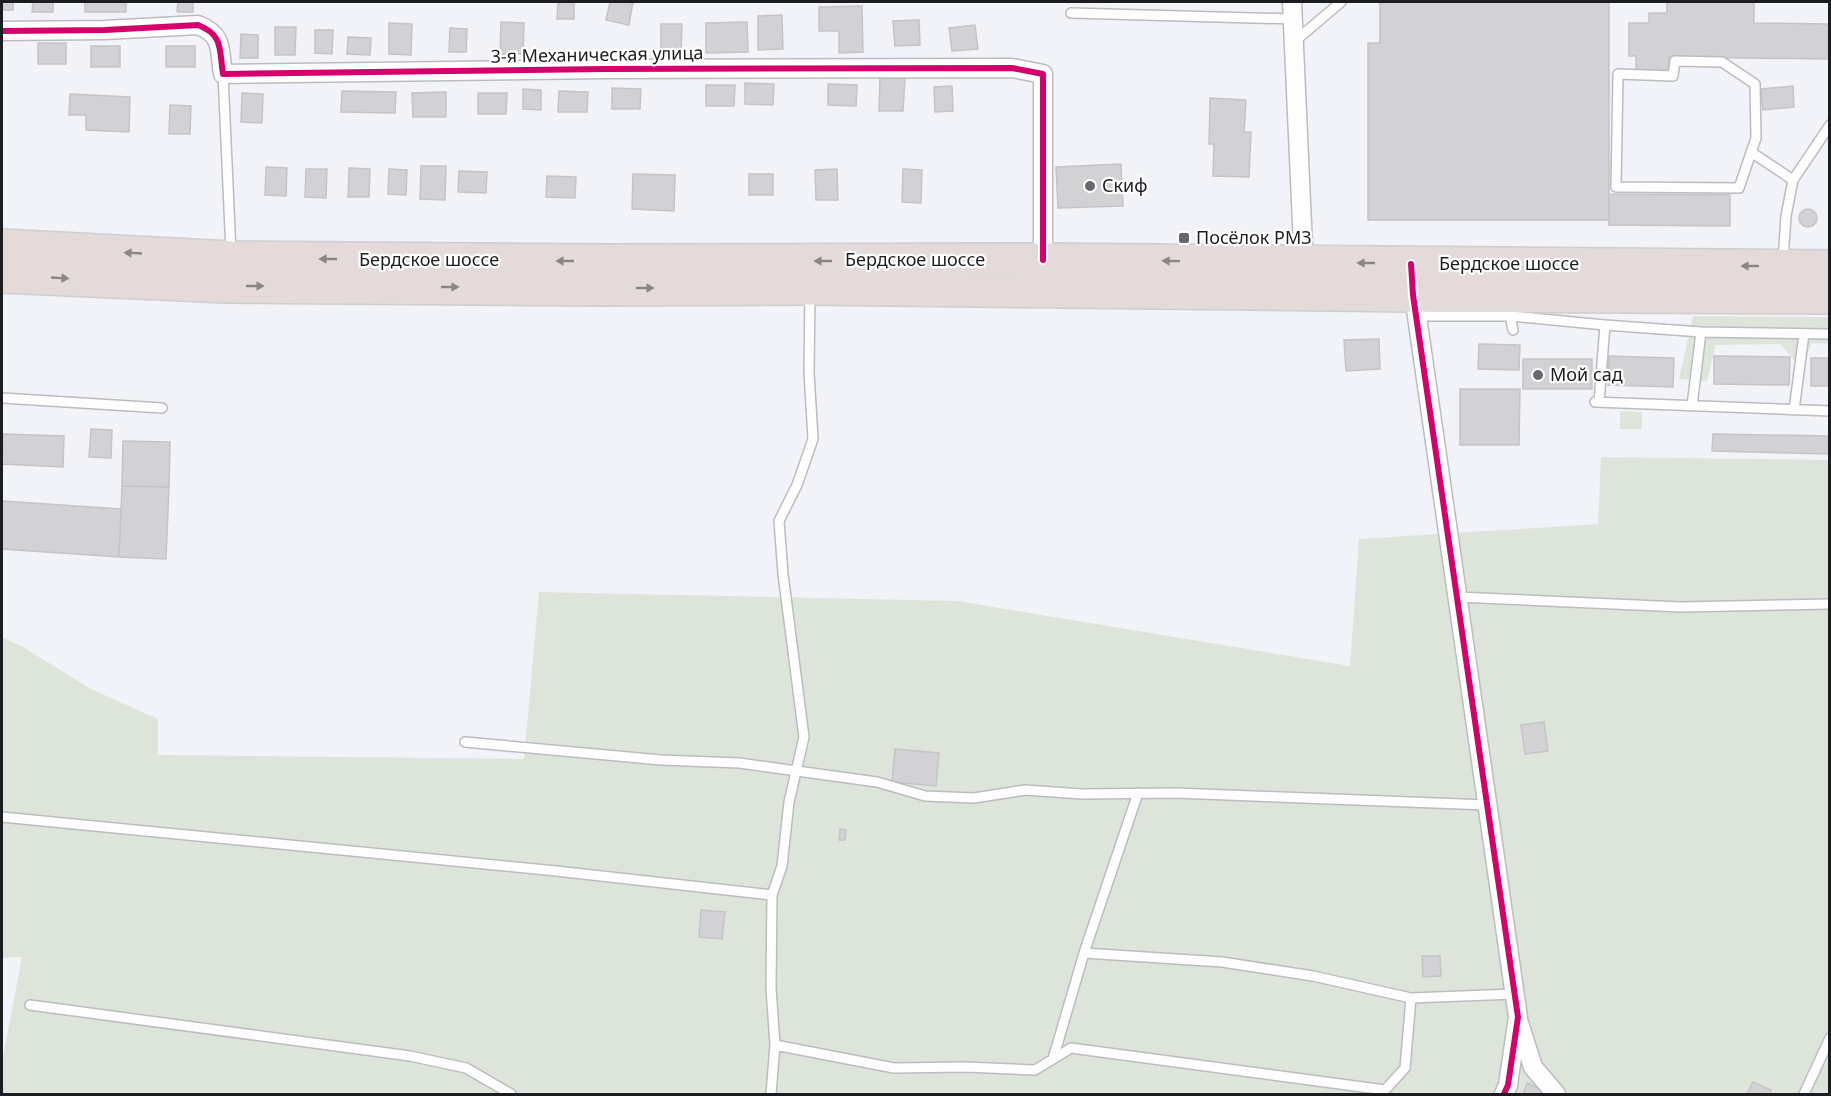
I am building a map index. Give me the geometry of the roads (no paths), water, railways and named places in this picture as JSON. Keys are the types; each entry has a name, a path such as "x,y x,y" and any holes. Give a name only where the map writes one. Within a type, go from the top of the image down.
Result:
{"highway":[{"name":"Бердское шоссе","path":"2,271 231,258 605,261 1043,260 1303,278 1413,292 1830,297"},
{"name":"Бердское шоссе","path":"1413,292 1783,266 1830,267"},
{"name":"Бердское шоссе","path":"2,271 226,286 601,289 810,288 1303,278"}],"street":[{"path":"1293,10 1303,278"},
{"path":"2,31 105,30 198,25 210,30 218,40 223,74"},
{"name":"3-я Механическая улица","path":"223,74 606,69 1012,68 1043,74 1043,260"},
{"path":"1413,292 1518,1017 1533,1067 1556,1095"},
{"path":"1504,1095 1508,1084 1518,1017"}],"lane":[{"path":"1295,41 1341,2"},
{"path":"1071,13 1293,10"},
{"path":"1675,61 1722,62 1755,84 1755,138 1751,152 1739,188 1616,187 1618,74 1673,76 1675,61"},
{"path":"223,74 231,258"},
{"path":"1783,266 1786,216 1793,180 1830,125"},
{"path":"1751,152 1793,180"},
{"path":"771,1095 775,1046 771,988 772,895 782,866 789,801 804,737 783,574 779,521 797,485 813,439 809,372 810,288"},
{"path":"1413,292 1510,316 1701,333 1830,334"},
{"path":"1510,316 1513,330"},
{"path":"1605,325 1597,402 1830,411"},
{"path":"1692,406 1701,333"},
{"path":"1794,410 1804,333"},
{"path":"2,398 162,408"},
{"path":"1458,597 1681,608 1830,604"},
{"path":"465,742 661,760 739,763 877,782 925,796 974,798 1025,790 1082,794 1176,793 1487,805"},
{"path":"1053,1059 1084,953 1138,793"},
{"path":"2,817 772,895"},
{"path":"1084,953 1222,962 1313,976 1410,998 1515,994"},
{"path":"775,1046 894,1068 966,1067 1035,1070 1071,1048 1385,1090 1405,1068 1410,998"},
{"path":"30,1005 410,1056 466,1068 511,1095"},
{"path":"1804,1095 1830,1038"}],"place":[{"name":"Скиф","path":"1090,186"},
{"name":"Посёлок РМЗ","path":"1184,238"},
{"name":"Мой сад","path":"1538,375"}]}
